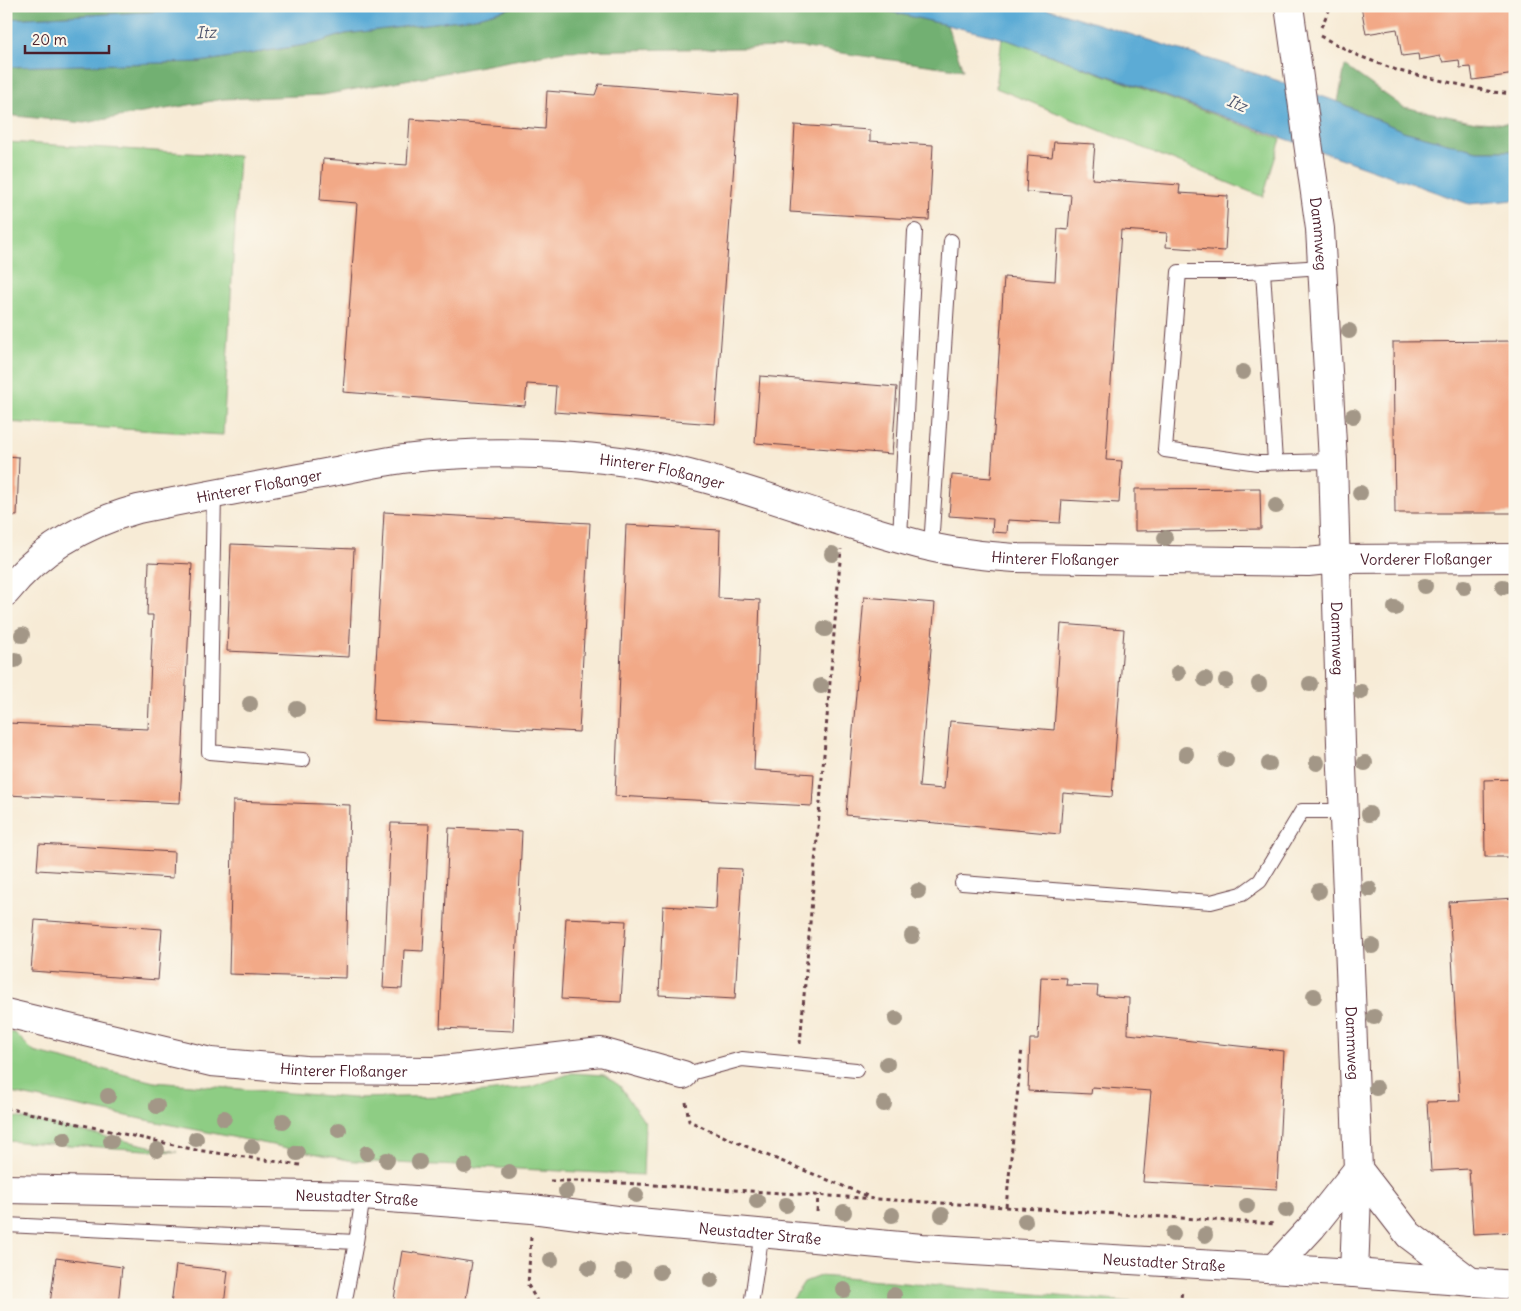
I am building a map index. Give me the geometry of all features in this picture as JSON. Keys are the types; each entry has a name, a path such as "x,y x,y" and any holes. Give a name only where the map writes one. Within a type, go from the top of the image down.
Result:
{"street":[{"name":"Dammweg","path":"1289,6 1320,229 1333,461 1341,743 1358,1169 1354,1273"},
{"name":"Hinterer Floßanger","path":"7,590 18,577 62,540 112,516 214,494 402,459 457,455 551,454 618,461 671,470 737,487 931,547 968,554 1015,558 1308,562 1337,559"},
{"name":"Vorderer Floßanger","path":"1337,559 1515,558"},
{"name":"Hinterer Floßanger","path":"6,1013 220,1063 306,1070 434,1070 601,1052 683,1075"},
{"path":"1274,1268 1312,1227 1358,1169 1409,1234 1471,1282"},
{"name":"Neustadter Straße","path":"6,1189 363,1196 532,1209 617,1220 922,1248 1274,1268 1515,1285"}],"lane":[{"path":"900,538 915,232"},
{"path":"931,547 951,241"},
{"path":"1322,267 1263,271 1179,272 1165,450 1258,463 1333,461"},
{"path":"1263,271 1275,462"},
{"path":"214,494 209,752 303,760"},
{"path":"962,883 1211,902 1242,894 1260,881 1302,811 1345,811"},
{"path":"683,1075 742,1059 856,1070"},
{"path":"344,1305 363,1196"},
{"path":"6,1225 356,1242"},
{"path":"751,1305 762,1232"}],"path":[{"path":"1331,6 1317,34 1359,56 1400,70 1492,92 1515,94"},
{"path":"798,1064 843,520"},
{"path":"1006,1206 1022,1048"},
{"path":"683,1075 688,1121 873,1199"},
{"path":"6,1108 196,1150 308,1166"},
{"path":"542,1181 590,1181 1006,1206 1312,1227"},
{"path":"532,1209 528,1285 537,1301"}],"green space":[{"path":"6,6 165,6 167,11 6,19"},
{"path":"517,6 866,6 947,25 963,70 799,47 564,51 323,95 224,99 84,123 6,115 6,67 200,62 317,43 345,34 475,18"},
{"path":"1002,38 1281,139 1263,197 996,88"},
{"path":"1345,66 1403,107 1476,122 1515,124 1515,151 1477,151 1403,131 1338,102"},
{"path":"6,142 239,156 223,435 6,422"},
{"path":"6,1032 15,1033 34,1052 154,1082 353,1098 449,1096 531,1087 572,1073 604,1075 620,1086 645,1123 643,1175 353,1161 6,1092"},
{"path":"6,1115 177,1152 6,1141"},
{"path":"820,1276 1165,1305 873,1305 846,1303 846,1305 789,1305 804,1282"}],"water":[{"name":"Itz","path":"202,6 517,6 475,18 345,34 317,43 200,62 6,67 6,19 167,11"},
{"name":"Itz","path":"866,6 1040,6 1276,80 1338,102 1403,131 1477,151 1515,151 1515,200 1469,204 1002,38"}],"building":[{"path":"1361,6 1515,6 1515,74 1473,80 1471,67 1460,68 1459,60 1443,62 1440,56 1419,60 1418,54 1402,56 1397,29 1366,34"},
{"path":"599,84 739,95 715,424 554,412 556,386 527,384 525,406 343,392 357,203 320,200 323,159 407,165 410,119 545,129 547,91 595,95"},
{"path":"795,125 870,130 870,141 933,145 929,220 790,212"},
{"path":"1054,142 1095,144 1092,179 1180,185 1179,193 1228,196 1225,251 1166,247 1167,233 1121,230 1106,460 1122,461 1119,503 1062,500 1060,523 1008,520 1007,533 992,532 993,519 949,516 952,475 991,478 1004,277 1055,281 1058,229 1068,230 1071,195 1026,192 1028,155 1052,157"},
{"path":"1515,341 1515,513 1395,513 1393,342"},
{"path":"760,376 897,387 892,454 755,443"},
{"path":"6,456 19,457 17,516 6,515"},
{"path":"1260,488 1261,529 1135,531 1135,489"},
{"path":"384,512 590,523 579,732 373,720"},
{"path":"626,525 720,530 718,598 760,600 754,770 814,774 812,806 615,796"},
{"path":"231,544 354,549 349,657 227,651"},
{"path":"149,562 192,564 180,803 6,795 7,723 148,729 153,615 147,615"},
{"path":"864,597 935,603 919,787 944,789 950,721 1054,730 1061,624 1124,629 1112,797 1063,793 1060,834 846,815"},
{"path":"1515,779 1515,857 1485,857 1484,780"},
{"path":"233,801 350,805 346,978 229,974"},
{"path":"391,823 429,824 423,951 404,950 402,989 383,988"},
{"path":"449,828 522,831 513,1031 440,1028"},
{"path":"39,844 174,852 173,878 37,870"},
{"path":"718,868 742,869 735,999 659,995 663,906 716,909"},
{"path":"1515,898 1515,1232 1473,1234 1469,1169 1431,1171 1427,1102 1460,1101 1449,902"},
{"path":"566,918 626,921 621,1002 561,999"},
{"path":"35,920 162,929 158,980 31,971"},
{"path":"1041,977 1067,978 1066,985 1098,986 1097,996 1129,998 1128,1034 1284,1051 1277,1189 1143,1182 1151,1091 1092,1087 1091,1094 1028,1091 1030,1039 1038,1039"},
{"path":"402,1251 472,1262 465,1305 393,1305"},
{"path":"56,1258 122,1267 118,1305 50,1304"},
{"path":"176,1265 228,1271 224,1305 171,1305"}]}
